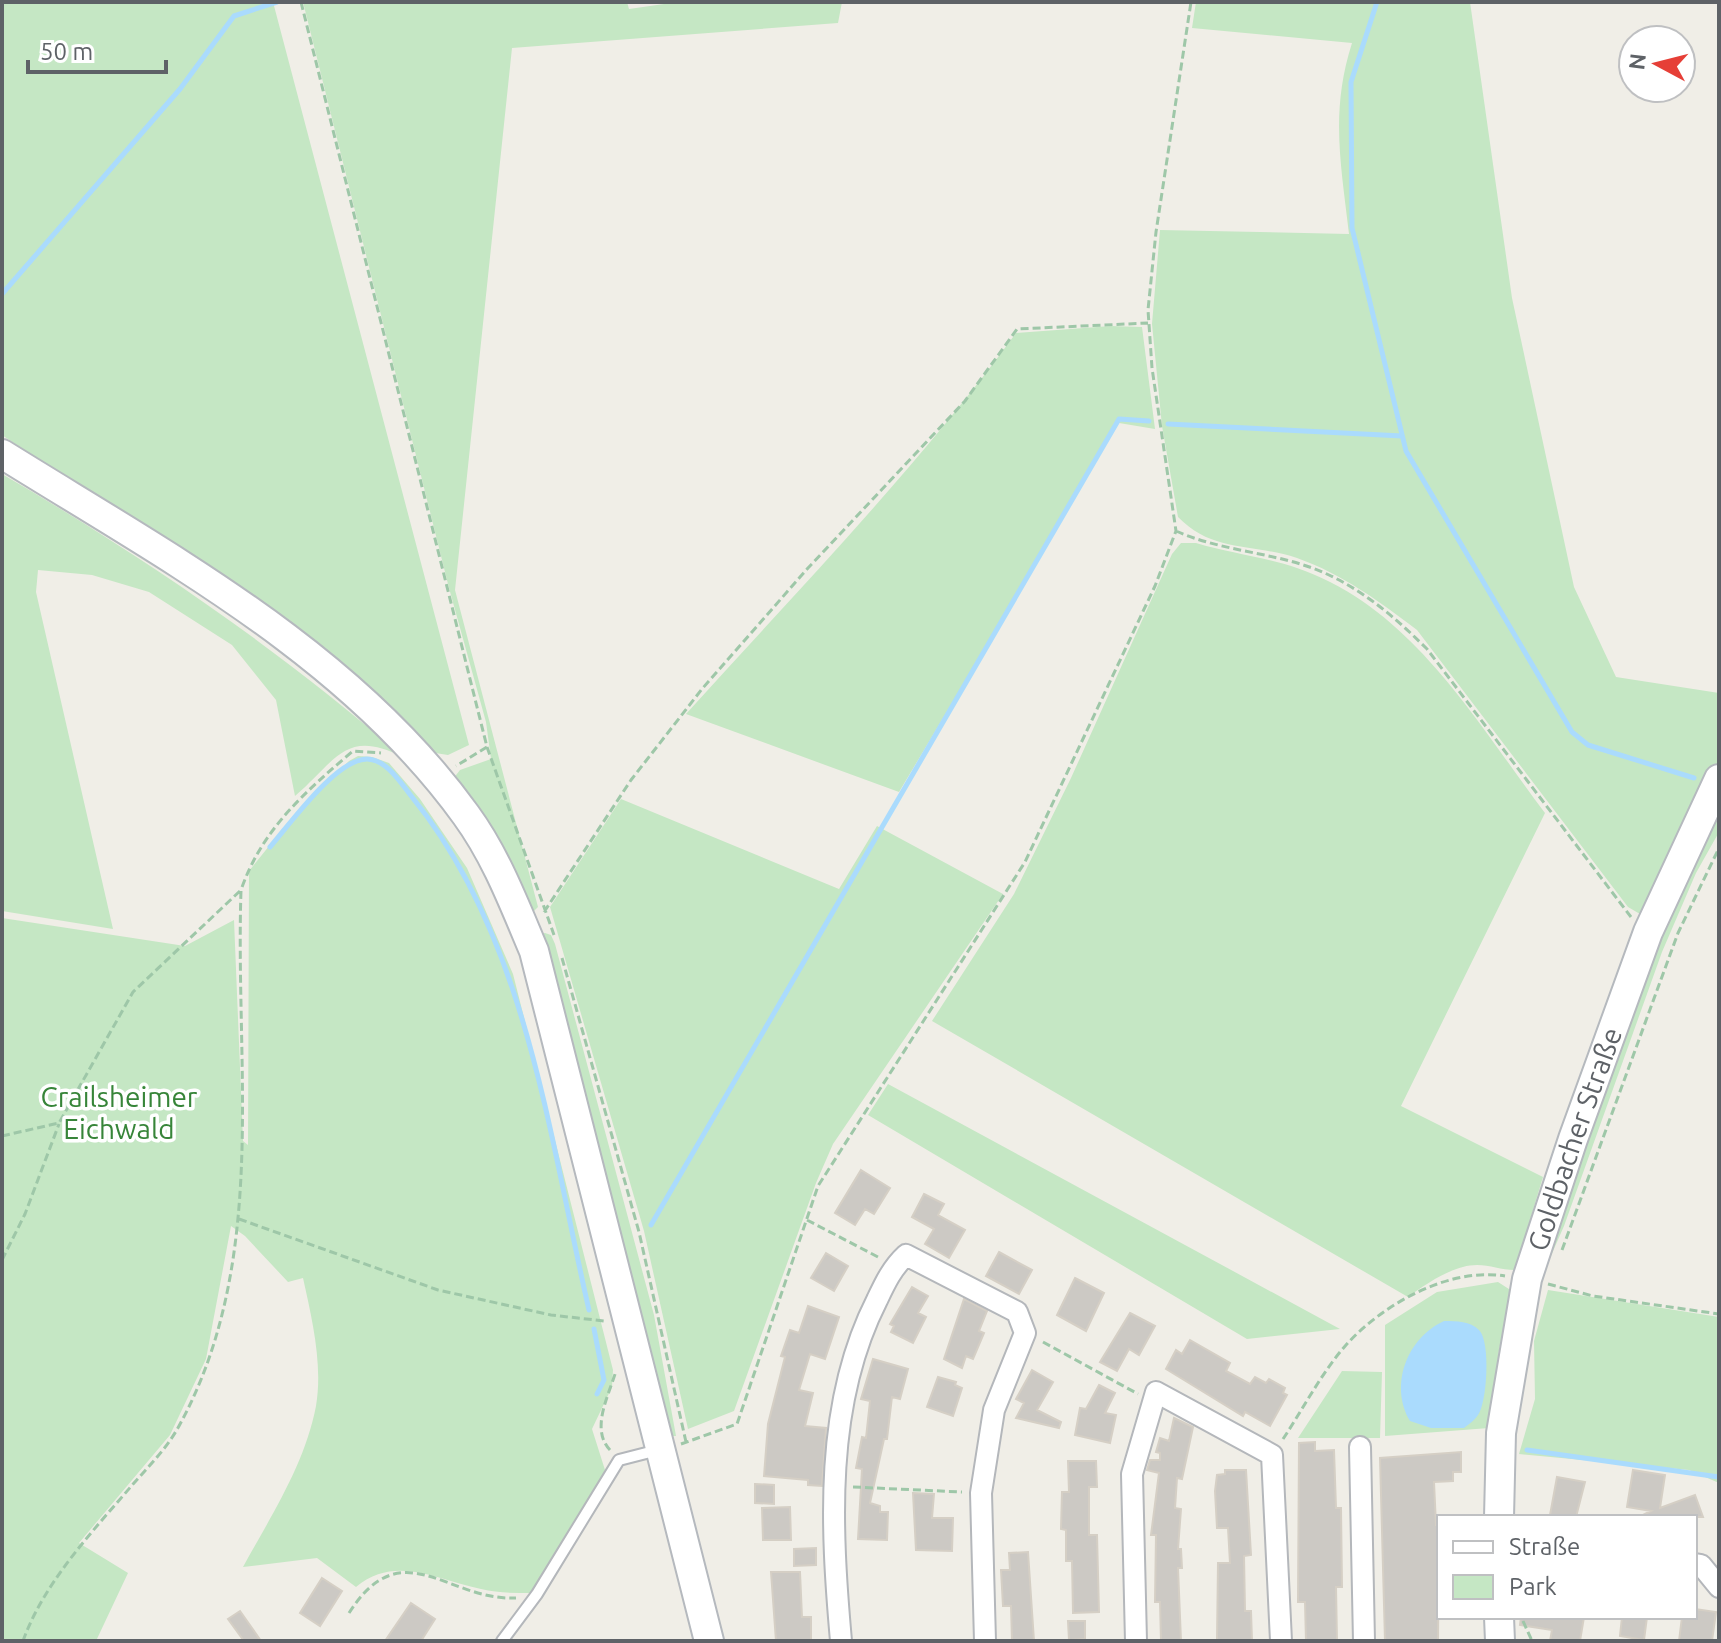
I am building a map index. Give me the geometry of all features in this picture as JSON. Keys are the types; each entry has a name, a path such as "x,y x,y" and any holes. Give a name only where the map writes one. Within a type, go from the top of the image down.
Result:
{"main road":[{"path":"2,454 260,620 329,671 395,731 437,777 468,817 495,860 534,951 658,1450 709,1641"},
{"name":"Goldbacher Straße","path":"1499,1515 1501,1433 1542,1278 1573,1139 1648,932 1719,779"},
{"path":"1499,1619 1500,1641"}],"street":[{"path":"841,1641 835,1486 839,1417 862,1329 895,1265 906,1255 1017,1312 1025,1333 994,1410 981,1493 985,1641"},
{"path":"1136,1641 1132,1474 1156,1392 1272,1455 1281,1641"},
{"path":"1360,1447 1364,1641"},
{"path":"1697,1564 1701,1565 1719,1587"}],"lane":[{"path":"502,1641 537,1594 619,1460 658,1450"}],"path":[{"path":"301,2 487,747 555,939"},
{"path":"658,1450 737,1424 818,1186 1025,862 1148,600 1176,531 1148,323 1156,232 1191,2"},
{"path":"526,933 546,910 631,780 702,689 808,568 965,401 1017,329 1148,323"},
{"path":"1176,531 1198,541 1328,574 1397,620 1427,649 1625,913 1648,932"},
{"path":"437,777 487,747"},
{"path":"23,1641 33,1613 82,1546 172,1440 203,1382 220,1334 239,1219 244,1114 241,890 253,857 300,797 353,751 374,750 386,755"},
{"path":"1559,1258 1678,933 1719,848"},
{"path":"2,1260 25,1214 59,1123 133,992 241,890"},
{"path":"560,953 639,1232 686,1442"},
{"path":"2,1136 59,1123"},
{"path":"239,1219 438,1290 551,1315 608,1321 605,1307"},
{"path":"807,1220 895,1265"},
{"path":"1272,1455 1345,1345 1381,1315 1436,1283 1487,1273 1542,1278 1593,1296 1719,1314"},
{"path":"1025,1333 1152,1401"},
{"path":"618,1365 600,1428 603,1442 619,1460"},
{"path":"835,1486 981,1493"},
{"path":"349,1613 365,1588 386,1576 410,1572 482,1594 510,1598 537,1594"},
{"path":"1523,1619 1532,1641"}],"green space":[{"path":"2,2 273,2 469,745 448,755 429,752 303,639 2,435"},
{"path":"303,2 627,2 629,9 678,2 842,2 838,23 512,48 455,590 538,907 530,915 453,779 460,770 491,759 486,722 449,588"},
{"path":"1196,2 1470,2 1512,298 1574,587 1616,677 1719,693 1719,760 1693,806 1648,908 1640,914 1628,907 1417,630 1329,572 1280,553 1219,542 1191,528 1178,517 1162,426 1152,324 1160,230 1349,234 1339,115 1345,68 1352,43 1192,28"},
{"path":"1111,326 1142,327 1155,429 1119,423 899,792 686,714 897,480 1016,333"},
{"path":"2,474 107,538 209,606 308,679 403,757 383,749 354,747 332,760 295,796 276,700 232,645 149,592 92,575 38,570 36,592 113,929 2,911"},
{"path":"1181,543 1196,543 1297,568 1338,586 1375,610 1438,671 1545,813 1401,1106 1543,1177 1515,1270 1477,1265 1459,1268 1440,1276 1408,1297 932,1021 1014,894 1071,778 1172,554"},
{"name":"Crailsheimer Eichwald","path":"358,756 389,763 420,799 467,868 513,974 613,1370 612,1387 592,1429 605,1470 567,1540 531,1593 487,1590 402,1571 371,1577 356,1587 317,1558 243,1567 286,1489 304,1448 316,1406 318,1374 316,1342 303,1278 288,1282 245,1236 231,1226 206,1359 170,1435 79,1543 128,1573 96,1641 2,1641 2,918 185,946 234,920 243,1141 248,1145 249,871 294,815 349,761"},
{"path":"621,799 839,889 877,826 1003,894 833,1144 734,1411 688,1429 644,1231 550,907"},
{"path":"1719,809 1719,832 1696,873 1662,952 1564,1226 1543,1274 1596,1095 1639,977 1663,920"},
{"path":"540,934 551,935 555,944 654,1315 676,1436 670,1436"},
{"path":"888,1084 1340,1329 1247,1339 868,1115"},
{"path":"1498,1282 1512,1291 1499,1350 1489,1428 1385,1436 1385,1325 1437,1292"},
{"path":"1548,1290 1719,1317 1719,1483 1689,1470 1519,1454 1535,1399 1534,1341"},
{"path":"1342,1371 1382,1372 1380,1438 1298,1438"}],"water":[{"path":"1444,1321 1472,1325 1479,1330 1485,1347 1484,1398 1475,1419 1464,1428 1431,1428 1410,1421 1401,1393 1405,1364 1411,1351 1431,1329"}],"building":[{"path":"861,1170 890,1188 874,1214 865,1209 855,1225 835,1213"},
{"path":"924,1194 944,1204 938,1215 965,1230 949,1258 925,1244 934,1229 912,1217"},
{"path":"999,1252 1032,1270 1019,1294 986,1276"},
{"path":"826,1253 848,1266 834,1291 811,1278"},
{"path":"1075,1278 1104,1293 1086,1331 1057,1315"},
{"path":"912,1287 928,1296 918,1313 926,1317 913,1343 891,1332 894,1326 890,1324"},
{"path":"964,1299 987,1311 979,1331 984,1333 973,1359 966,1356 962,1368 944,1359"},
{"path":"808,1306 839,1317 825,1359 810,1354 799,1390 813,1393 805,1426 826,1428 822,1486 808,1485 808,1480 764,1476 768,1424 785,1357 781,1356 790,1330 799,1333"},
{"path":"1130,1313 1155,1326 1139,1355 1129,1349 1117,1371 1100,1362"},
{"path":"1190,1340 1230,1363 1226,1371 1250,1384 1255,1377 1266,1383 1269,1379 1285,1388 1283,1393 1287,1395 1270,1426 1245,1412 1243,1416 1166,1369 1176,1350 1182,1354"},
{"path":"873,1359 908,1369 900,1399 892,1397 887,1439 884,1439 870,1503 880,1506 880,1512 888,1512 887,1540 858,1539 862,1469 856,1468 862,1437 866,1438 870,1401 861,1399"},
{"path":"1032,1370 1053,1382 1037,1410 1061,1422 1059,1428 1016,1418 1024,1403 1016,1399"},
{"path":"938,1377 956,1382 955,1385 962,1388 953,1416 927,1407"},
{"path":"1099,1385 1115,1393 1105,1413 1116,1415 1110,1443 1075,1435 1080,1408 1086,1409"},
{"path":"1174,1418 1193,1427 1182,1479 1177,1478 1175,1508 1181,1509 1178,1549 1181,1549 1182,1568 1178,1568 1181,1641 1161,1641 1160,1602 1155,1602 1156,1535 1151,1535 1159,1473 1147,1470 1150,1460 1160,1460 1160,1453 1156,1452 1160,1438 1169,1441"},
{"path":"1315,1442 1315,1451 1334,1450 1336,1508 1341,1508 1342,1587 1336,1587 1337,1641 1306,1641 1305,1602 1298,1602 1299,1443"},
{"path":"1461,1452 1461,1472 1453,1472 1453,1481 1434,1482 1438,1641 1385,1641 1380,1458"},
{"path":"1068,1461 1096,1461 1097,1487 1089,1487 1089,1535 1097,1535 1099,1612 1073,1613 1072,1561 1066,1561 1066,1530 1061,1529 1062,1492 1069,1492"},
{"path":"1225,1470 1246,1470 1251,1555 1244,1556 1245,1611 1251,1611 1252,1641 1217,1641 1218,1563 1230,1563 1228,1528 1217,1528 1215,1491 1217,1475 1225,1474"},
{"path":"1633,1470 1665,1475 1660,1508 1695,1495 1703,1517 1643,1515 1651,1511 1627,1507"},
{"path":"1557,1477 1585,1482 1577,1515 1550,1515"},
{"path":"755,1484 774,1485 774,1504 755,1503"},
{"path":"913,1493 934,1494 932,1518 953,1518 952,1551 916,1550"},
{"path":"790,1507 791,1540 763,1540 762,1508"},
{"path":"816,1548 816,1565 794,1566 794,1549"},
{"path":"1028,1552 1034,1641 1012,1641 1011,1606 1003,1606 1001,1570 1010,1570 1009,1553"},
{"path":"771,1572 800,1572 802,1617 811,1617 811,1641 776,1641"},
{"path":"322,1578 342,1591 320,1626 300,1613"},
{"path":"411,1603 435,1619 421,1641 385,1641"},
{"path":"1697,1609 1716,1612 1712,1641 1679,1641 1682,1619 1697,1619"},
{"path":"240,1611 261,1641 244,1641 228,1619"},
{"path":"1521,1619 1584,1619 1580,1641 1550,1641 1552,1630 1520,1625"},
{"path":"1622,1619 1647,1619 1644,1640 1620,1636"},
{"path":"1068,1621 1085,1621 1085,1639 1069,1640"}],"waterway":[{"path":"2,294 180,89 234,16 277,2"},
{"path":"1377,2 1351,82 1352,228 1406,451 1572,732 1588,745 1694,778"},
{"path":"651,1225 1119,419 1149,421"},
{"path":"1168,424 1402,436"},
{"path":"270,847 328,781 355,762 367,759 380,763 392,773 451,852 483,912 529,1042 589,1310"},
{"path":"594,1329 604,1380 597,1394"},
{"path":"1527,1450 1719,1477"}]}
